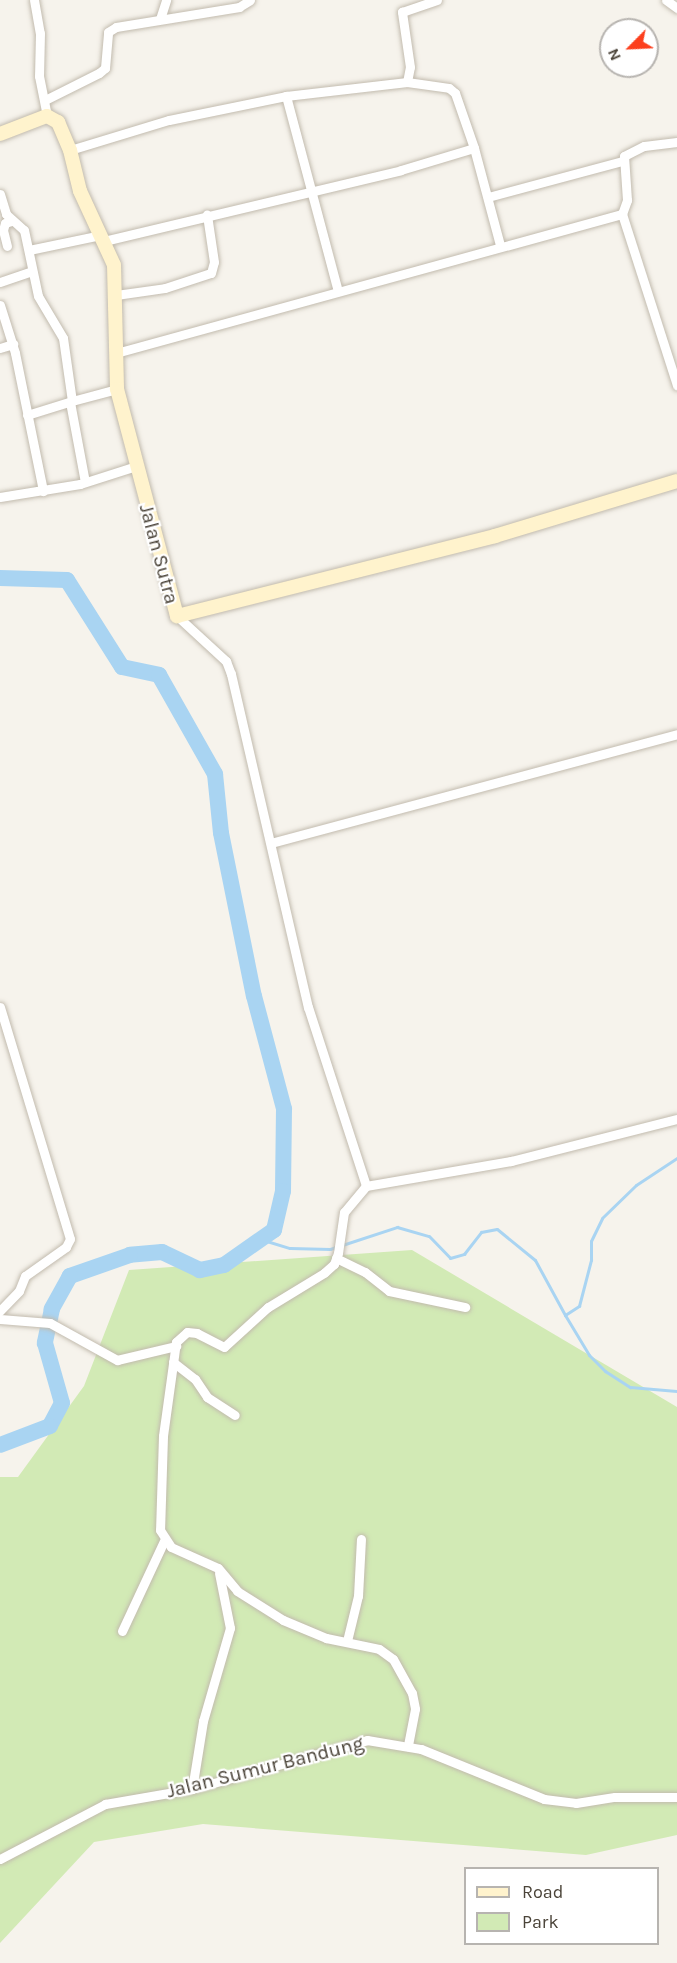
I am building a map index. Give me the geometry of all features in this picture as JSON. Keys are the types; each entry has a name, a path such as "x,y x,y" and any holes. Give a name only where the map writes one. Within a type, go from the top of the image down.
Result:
{"street":[{"path":"0,134 47,116 34,0"},
{"path":"160,19 166,0"},
{"path":"45,100 105,68 108,32 160,19 239,7 250,0"},
{"path":"407,82 410,67 402,12 437,0"},
{"path":"666,0 677,8"},
{"path":"70,150 169,120 286,96 407,82 453,90 474,148 500,245"},
{"path":"286,96 309,192 339,291"},
{"name":"Jalan Sutra","path":"47,116 63,128 80,191 114,265 117,389 177,616 495,536 677,481"},
{"path":"488,197 622,161 633,149 677,142"},
{"path":"29,250 103,238 309,192 474,148"},
{"path":"622,161 627,200 622,214 677,385"},
{"path":"0,194 11,221 22,228 38,296 63,338 85,482"},
{"path":"116,295 165,288 211,273 214,262 207,214"},
{"path":"116,354 500,245 622,214"},
{"path":"7,246 3,230 4,223 11,221"},
{"path":"0,282 32,271"},
{"path":"0,305 13,344 43,491"},
{"path":"0,348 13,344"},
{"path":"27,415 117,389"},
{"path":"0,497 85,482 136,466"},
{"path":"177,616 226,661 271,843 308,1007 366,1186"},
{"path":"271,843 677,734"},
{"path":"0,1006 70,1239 66,1247 25,1276 19,1291 0,1311"},
{"path":"408,1746 416,1709 404,1676 393,1659 379,1649 326,1638 283,1620 237,1591 218,1568 164,1541 160,1530 163,1436 176,1346 182,1335 196,1333 224,1347 268,1307 324,1273 337,1255 344,1212 366,1186 500,1163 677,1119"},
{"path":"337,1255 365,1272 389,1291 465,1307"},
{"path":"0,1319 50,1323 117,1360 176,1346"},
{"path":"173,1362 195,1379 207,1397 235,1415"},
{"path":"347,1641 358,1596 361,1539"},
{"path":"122,1631 164,1541"},
{"path":"192,1789 203,1721 231,1619 218,1568"},
{"name":"Jalan Sumur Bandung","path":"0,1859 105,1804 192,1789 350,1742 367,1740 408,1746 544,1798 576,1803 615,1797 677,1797"}],"green space":[{"path":"412,1250 677,1407 677,1835 586,1855 203,1824 94,1842 0,1943 0,1477 18,1477 84,1386 129,1270"}],"waterway":[{"path":"0,578 67,580 122,667 159,675 215,774 221,833 254,996 284,1109 283,1191 274,1230 224,1265 200,1270 162,1252 130,1255 70,1276 52,1309 45,1343 62,1403 50,1426 0,1445"},
{"path":"260,1239 290,1248 330,1249 397,1227 429,1236 450,1258 464,1254 481,1232 497,1229 535,1260 565,1315 579,1306 591,1260 591,1241 602,1218 636,1185 677,1158"},
{"path":"565,1315 589,1355 605,1371 630,1387 677,1391"}]}
